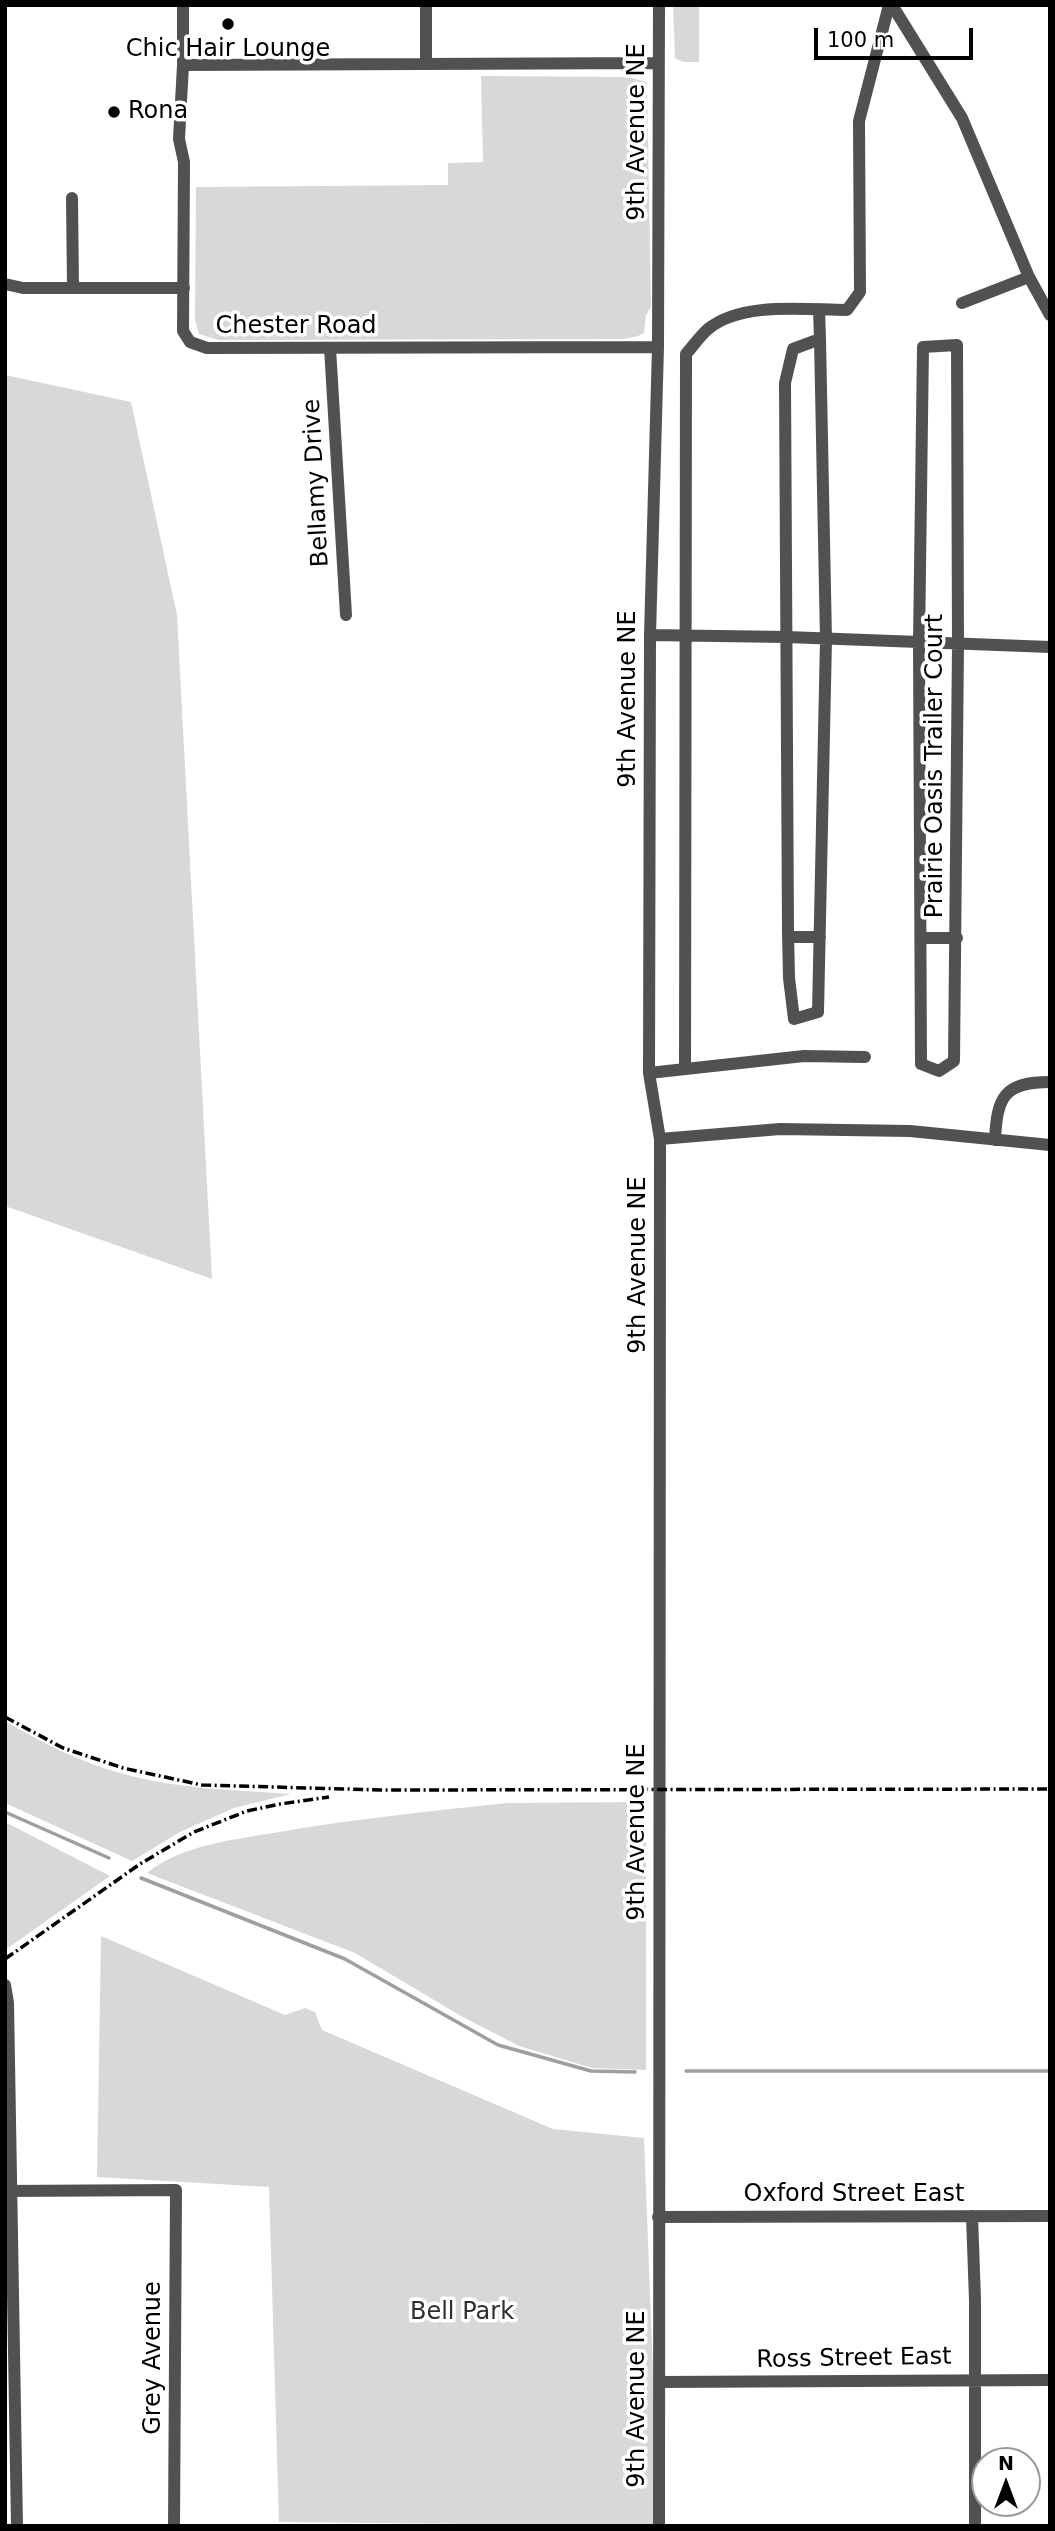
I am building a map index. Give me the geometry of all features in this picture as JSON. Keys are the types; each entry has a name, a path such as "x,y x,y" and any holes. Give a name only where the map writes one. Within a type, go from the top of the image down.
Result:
{"street":[{"name":"Chester Road","path":"183,5 179,139 184,162 183,331 190,342 206,348 659,346"},
{"path":"426,5 426,64"},
{"name":"9th Avenue NE","path":"659,5 659,346 650,635 649,1073 660,1139 659,2526"},
{"path":"890,5 962,118 1029,277 1050,315"},
{"path":"685,1068 686,354 709,329 728,319 754,312 847,310 860,292 859,121 890,5"},
{"path":"183,65 659,63"},
{"path":"72,198 74,288"},
{"path":"962,303 1029,277"},
{"path":"5,284 23,288 184,288"},
{"path":"819,310 820,339 826,640 818,1012 794,1019 789,978 785,383 793,349 820,339"},
{"name":"Prairie Oasis Trailer Court","path":"957,345 958,644 954,1061 939,1070 921,1064 919,643 923,346 957,345"},
{"name":"Bellamy Drive","path":"330,348 346,615"},
{"path":"650,635 787,636 826,640 1050,647"},
{"path":"789,937 820,937"},
{"path":"922,938 957,938"},
{"path":"649,1073 804,1056 866,1057"},
{"path":"995,1140 997,1110 1006,1095 1025,1082 1050,1083"},
{"path":"660,1139 780,1129 910,1131 1050,1145"},
{"path":"5,1986 8,2003 9,2190 17,2526"},
{"name":"Grey Avenue","path":"9,2190 176,2190 174,2526"},
{"path":"972,2216 976,2379 975,2526"},
{"name":"Oxford Street East","path":"658,2217 1050,2216"},
{"name":"Ross Street East","path":"660,2382 1050,2379"}],"green space":[{"path":"673,5 699,5 699,62 683,62 675,58"},
{"path":"481,76 628,77 647,82 651,307 646,315 644,333 624,339 219,340 199,334 195,320 196,187 448,185 448,163 483,162"},
{"path":"5,375 131,402 177,615 212,1279 5,1206"},
{"path":"5,1721 63,1752 124,1774 186,1786 291,1794 234,1808 180,1832 132,1861 5,1803"},
{"path":"508,1803 644,1803 646,2070 592,2068 519,2046 461,2016 355,1953 147,1873 176,1855 227,1841 365,1819"},
{"path":"5,1822 110,1876 5,1950"},
{"name":"Bell Park","path":"101,1936 285,2015 305,2008 315,2012 322,2030 553,2129 644,2138 659,2526 279,2522 269,2187 97,2177"}],"waterway":[{"path":"5,1812 109,1858"},
{"path":"141,1878 345,1959 498,2045 591,2071 635,2072"},
{"path":"686,2071 1050,2071"}],"railway":[{"path":"5,1717 63,1748 123,1768 202,1785 381,1790 1050,1789"},
{"path":"5,1959 140,1864 194,1832 247,1811 329,1797"}],"place":[{"name":"Chic Hair Lounge","path":"228,24"},
{"name":"Rona","path":"114,112"}]}
